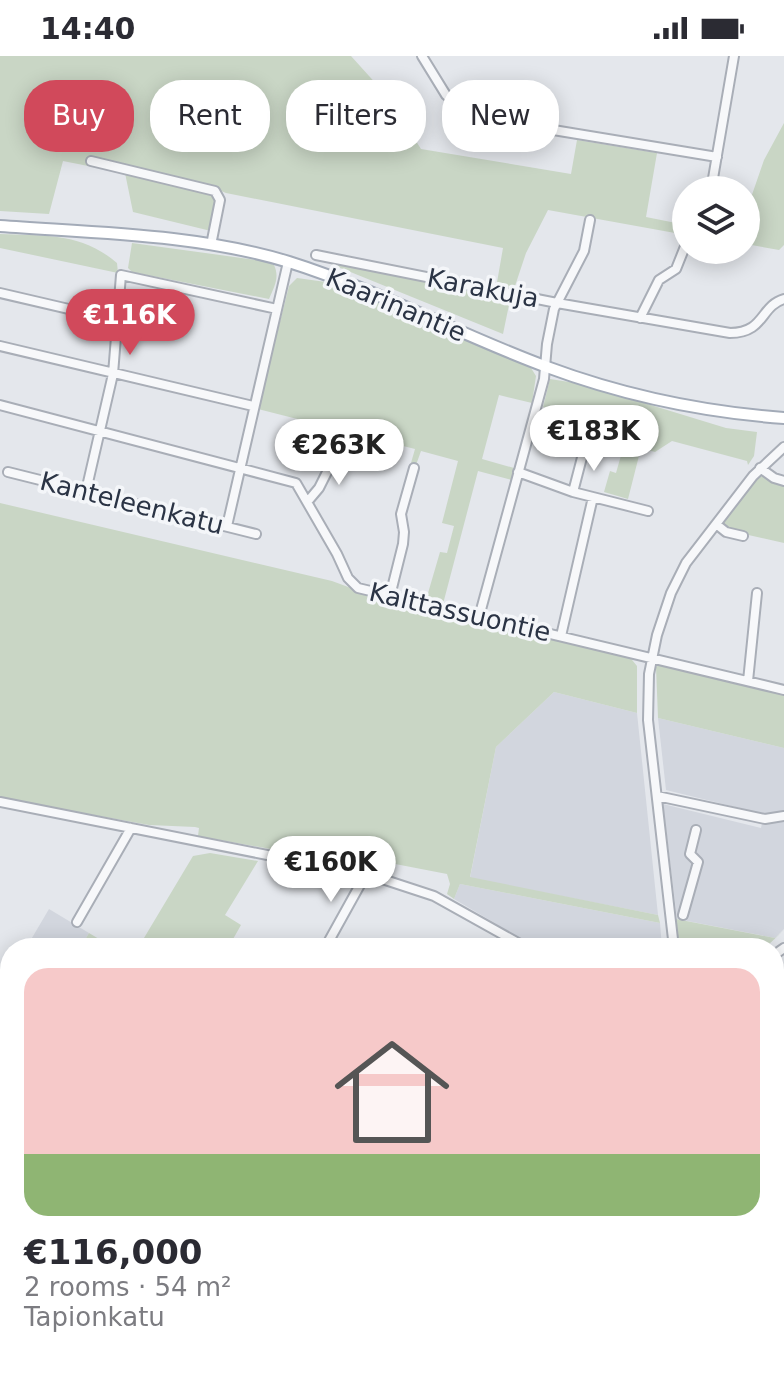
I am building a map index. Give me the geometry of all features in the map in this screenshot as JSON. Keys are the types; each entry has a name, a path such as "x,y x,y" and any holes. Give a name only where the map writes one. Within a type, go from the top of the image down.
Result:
{"main road":[{"name":"Kaarinantie","path":"0,226 211,245 288,262 387,298 546,367 650,399 712,411 784,418"}],"street":[{"path":"422,56 453,101 493,110 523,125 717,157"},
{"path":"714,176 734,56"},
{"path":"91,161 215,191 220,200 211,245"},
{"path":"479,617 546,367 547,344 557,303 584,251 590,220"},
{"name":"Karakuja","path":"316,255 557,303 738,333 759,323 773,305 784,299"},
{"path":"227,526 288,262"},
{"path":"640,318 659,280 676,269 678,264"},
{"path":"86,491 113,374 121,275 277,309"},
{"path":"0,293 116,320"},
{"path":"0,346 253,406"},
{"name":"Kalttassuontie","path":"0,405 296,483 352,584 390,596 784,690"},
{"path":"573,492 585,446"},
{"path":"673,938 648,720 652,658 662,617 678,578 760,468 784,447"},
{"path":"308,501 319,488 337,452"},
{"path":"390,596 403,544 401,514 414,468"},
{"path":"760,468 784,481"},
{"name":"Kanteleenkatu","path":"8,472 256,534"},
{"path":"518,472 573,492 648,511"},
{"path":"561,636 593,497"},
{"path":"716,524 726,532 743,536"},
{"path":"748,681 757,593"},
{"path":"657,796 765,819 784,816"},
{"path":"0,802 366,874 434,896 509,938"},
{"path":"77,922 131,828"},
{"path":"683,915 698,862 690,854 696,830"},
{"path":"331,938 366,874"}],"shaded area":[{"path":"554,692 637,713 658,915 470,878 496,747"},
{"path":"658,718 784,748 784,929 775,938 677,919 663,804 761,828 764,814 666,790"},
{"path":"460,884 660,923 661,938 520,938 454,899"},
{"path":"49,909 89,933 86,938 32,938"}],"green space":[{"path":"0,56 351,56 373,80 286,80 286,152 426,150 571,174 577,140 657,153 646,217 672,222 672,232 548,210 526,253 513,292 496,288 503,248 226,193 209,186 90,159 88,166 63,161 49,214 0,211"},
{"path":"784,123 784,245 779,250 760,247 758,176"},
{"path":"125,173 209,192 216,201 211,231 133,212"},
{"path":"0,234 76,241 117,263 118,273 0,248"},
{"path":"132,243 264,261 274,265 276,282 269,299 132,272 128,268"},
{"path":"321,260 511,295 503,334"},
{"path":"297,278 333,283 412,315 531,368 536,376 532,403 499,395 482,459 514,468 512,480 478,471 443,604 426,600 440,552 447,553 454,526 442,523 458,461 421,451 416,465 411,463 415,449 258,409 289,286"},
{"path":"550,379 582,384 726,428 757,432 754,456 748,465 747,461 672,441 655,452 641,448 628,499 604,492 610,471 616,473 622,452 616,450 622,428 543,407"},
{"path":"759,477 784,483 784,543 723,526 723,521"},
{"path":"0,503 628,655 637,666 637,713 554,692 496,747 470,877 658,915 660,923 460,884 454,899 447,894 450,884 447,874 359,857 359,865 198,836 199,828 195,827 149,825 0,798"},
{"path":"661,663 784,695 784,748 658,718 656,667"},
{"path":"210,853 258,861 225,915 241,925 234,938 144,938 193,856"},
{"path":"676,919 775,938 677,938"}]}
